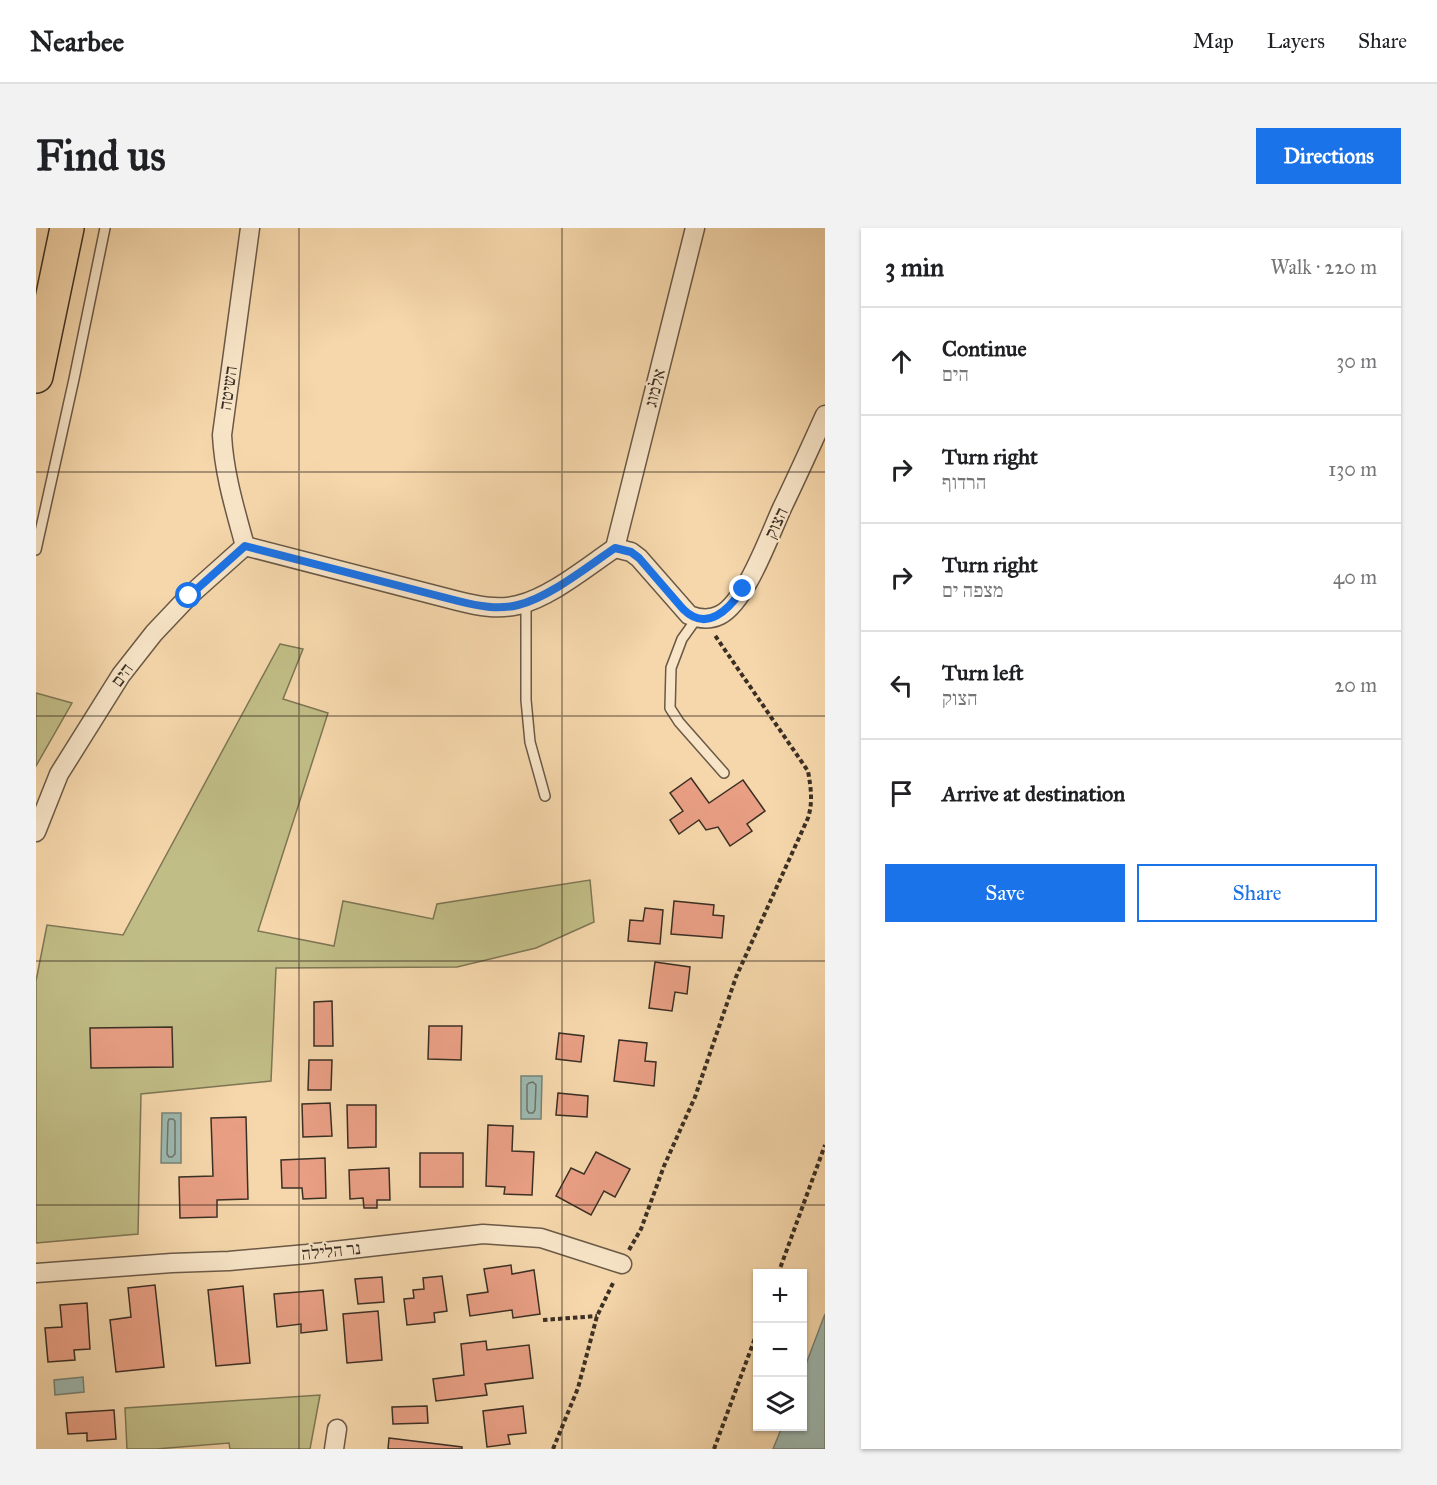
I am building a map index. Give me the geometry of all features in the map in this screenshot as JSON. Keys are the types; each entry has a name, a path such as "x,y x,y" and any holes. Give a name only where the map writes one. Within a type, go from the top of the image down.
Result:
{"highway":[{"path":"36,376 67,228"}],"street":[{"name":"השיטה","path":"245,546 224,460 222,435 250,228"},
{"name":"אלמוג","path":"615,548 695,228"},
{"name":"הצוק","path":"704,618 720,615 727,610 751,575 825,415"},
{"path":"245,546 476,605 497,607 519,605 540,596 615,548 631,552 639,558 689,615 704,618"},
{"name":"הים","path":"36,832 59,774 121,675 154,633 189,596 245,546"},
{"name":"נר הלילה","path":"36,1273 251,1259 483,1234 541,1238 622,1264"},
{"path":"334,1449 337,1429"}],"lane":[{"path":"36,550 105,228"},
{"path":"526,602 526,700 530,742 545,796"},
{"path":"704,618 682,639 670,668 670,708 679,722 724,773"}],"path":[{"path":"553,1449 578,1388 597,1317 640,1229 664,1166 695,1098 736,977 811,808 812,790 808,771 704,618"},
{"path":"780,1269 825,1145"},
{"path":"543,1320 597,1317"},
{"path":"714,1449 753,1343"}],"shaded area":[{"path":"280,644 303,649 283,699 328,713 258,931 334,946 343,901 433,919 437,904 590,880 594,922 536,948 457,967 276,968 271,1081 141,1094 138,1234 36,1243 36,981 47,925 123,935"},
{"path":"36,693 72,703 36,766"},
{"path":"320,1395 310,1449 230,1449 229,1443 127,1449 125,1408"}],"water":[{"path":"521,1076 542,1076 541,1119 521,1119"},
{"path":"162,1113 181,1113 181,1163 161,1163"},
{"path":"825,1314 825,1449 773,1449 780,1431 807,1431 807,1361"},
{"path":"83,1377 84,1392 55,1395 54,1380"}],"building":[{"path":"691,778 709,803 743,780 765,811 747,824 752,831 730,846 718,827 706,830 699,820 679,834 670,820 683,811 670,793"},
{"path":"674,901 714,905 713,915 724,916 722,938 671,934"},
{"path":"645,908 663,910 660,944 628,941 630,920 643,921"},
{"path":"655,962 690,967 687,994 675,992 672,1011 649,1008"},
{"path":"332,1001 333,1046 314,1046 314,1002"},
{"path":"429,1026 462,1026 461,1060 428,1059"},
{"path":"172,1027 173,1067 91,1068 90,1028"},
{"path":"559,1033 584,1036 581,1062 556,1059"},
{"path":"619,1040 647,1043 645,1061 656,1062 654,1086 614,1081"},
{"path":"309,1060 332,1060 331,1090 308,1090"},
{"path":"558,1093 588,1096 587,1117 556,1115"},
{"path":"330,1103 332,1136 303,1137 302,1104"},
{"path":"347,1105 376,1105 376,1147 348,1148"},
{"path":"246,1117 248,1199 217,1200 217,1217 180,1218 179,1177 213,1176 211,1118"},
{"path":"488,1125 513,1126 512,1151 534,1152 532,1195 504,1194 505,1187 486,1186"},
{"path":"596,1152 630,1169 615,1197 604,1191 591,1215 556,1196 571,1168 584,1174"},
{"path":"420,1153 463,1153 463,1187 420,1187"},
{"path":"325,1158 326,1198 303,1199 302,1188 282,1188 281,1160"},
{"path":"389,1168 390,1200 377,1200 377,1208 364,1208 363,1198 350,1199 349,1170"},
{"path":"511,1265 512,1274 534,1270 540,1314 513,1318 512,1310 470,1316 467,1295 488,1292 484,1269"},
{"path":"442,1276 447,1311 434,1313 435,1322 407,1325 404,1299 414,1298 413,1290 424,1289 423,1278"},
{"path":"382,1277 384,1302 358,1304 355,1279"},
{"path":"155,1285 164,1367 116,1372 110,1320 131,1317 128,1288"},
{"path":"243,1286 250,1363 216,1366 208,1290"},
{"path":"323,1290 327,1330 301,1333 301,1324 277,1327 274,1294"},
{"path":"87,1303 90,1349 74,1350 75,1360 48,1362 45,1328 62,1327 60,1305"},
{"path":"378,1311 382,1360 347,1363 343,1314"},
{"path":"486,1341 487,1350 529,1345 533,1378 485,1384 487,1395 436,1401 433,1379 464,1375 461,1344"},
{"path":"427,1406 428,1423 393,1424 392,1407"},
{"path":"523,1406 526,1433 508,1435 510,1444 487,1447 483,1411"},
{"path":"114,1410 116,1439 87,1441 87,1433 68,1434 66,1413"},
{"path":"389,1438 462,1447 462,1449 388,1449"}],"route":[{"path":"189,596 245,546 458,601 497,607 519,605 540,596 615,548 631,552 639,558 683,609 689,615 697,618 711,618 720,615 735,601 743,589"}]}
